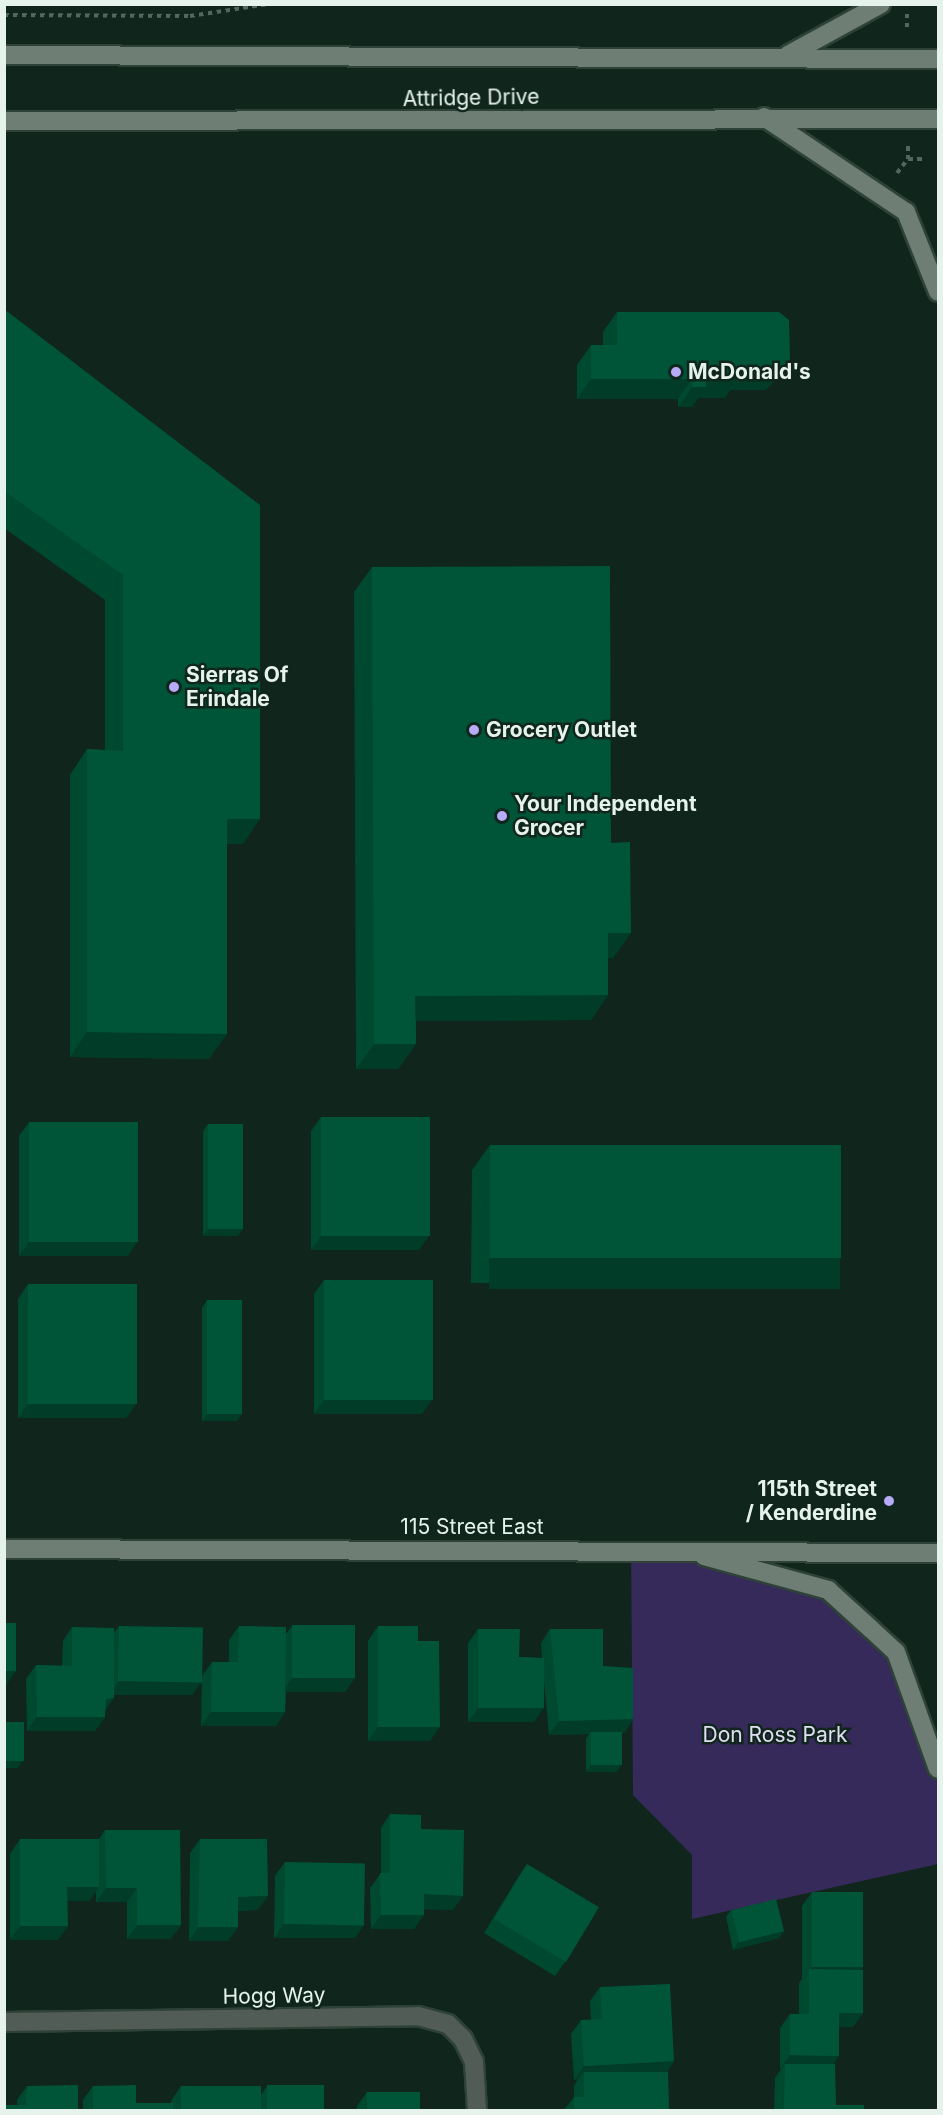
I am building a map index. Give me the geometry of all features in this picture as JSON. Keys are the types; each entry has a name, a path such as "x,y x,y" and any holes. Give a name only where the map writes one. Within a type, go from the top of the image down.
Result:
{"main road":[{"path":"784,57 881,4"},
{"name":"Attridge Drive","path":"4,55 939,59"},
{"path":"764,117 906,212 939,292"},
{"name":"Attridge Drive","path":"4,121 764,117 939,119"},
{"name":"115 Street East","path":"4,1549 676,1549 939,1553"},
{"path":"676,1549 828,1590 896,1652 939,1769"}],"street":[{"name":"Hogg Way","path":"4,2022 418,2016 448,2024 463,2039 474,2062 477,2110"}],"path":[{"path":"4,15 190,16 268,4"},
{"path":"907,13 907,31"},
{"path":"895,176 908,159 908,144"},
{"path":"908,159 924,159"}],"green space":[{"name":"Don Ross Park","path":"631,1549 676,1549 828,1590 896,1652 938,1769 938,1864 692,1919 692,1855 633,1795"}],"building":[{"name":"Sierras Of Erindale","path":"4,309 260,505 260,819 227,819 227,1034 87,1032 87,749 123,751 123,575 4,491"},
{"name":"McDonald's","path":"617,312 779,312 789,320 790,359 779,370 739,370 739,378 706,378 706,387 692,387 692,379 591,379 591,345 617,345"},
{"name":"Grocery Outlet","path":"610,566 611,843 630,842 631,933 608,933 608,995 415,996 416,1044 374,1044 372,567"},
{"path":"321,1117 430,1117 430,1236 321,1236"},
{"path":"29,1122 138,1122 138,1242 29,1242"},
{"path":"208,1124 243,1124 243,1229 208,1229"},
{"path":"490,1145 841,1145 841,1258 490,1258"},
{"path":"324,1280 433,1280 433,1400 324,1400"},
{"path":"28,1284 137,1284 137,1404 28,1404"},
{"path":"207,1300 242,1300 242,1414 207,1414"},
{"path":"4,1623 16,1623 16,1671 4,1671"},
{"path":"292,1625 355,1625 355,1678 292,1678"},
{"path":"119,1626 203,1627 202,1682 118,1681"},
{"path":"239,1626 286,1627 285,1712 211,1712 212,1662 238,1662"},
{"path":"378,1626 418,1626 418,1641 439,1641 440,1727 378,1727"},
{"path":"72,1627 114,1628 114,1698 106,1699 105,1717 37,1717 36,1665 72,1666"},
{"path":"478,1629 520,1629 519,1657 544,1658 544,1708 478,1708"},
{"path":"550,1629 603,1629 603,1666 633,1668 633,1719 559,1721"},
{"path":"4,1722 24,1722 24,1761 4,1761"},
{"path":"591,1732 622,1732 622,1765 591,1765"},
{"path":"390,1814 421,1815 421,1829 464,1830 463,1896 424,1894 424,1915 381,1915 380,1873 390,1873"},
{"path":"105,1830 180,1830 181,1925 137,1925 137,1888 106,1888"},
{"path":"4,1838 6,1838 5,1892 4,1892"},
{"path":"20,1839 99,1839 99,1887 67,1887 68,1926 20,1926"},
{"path":"200,1839 267,1839 268,1896 238,1897 238,1927 198,1927"},
{"path":"285,1862 365,1863 364,1925 284,1924"},
{"path":"527,1864 599,1907 566,1962 494,1919"},
{"path":"812,1892 863,1892 863,1967 812,1967"},
{"path":"776,1899 784,1931 739,1942 731,1910"},
{"path":"809,1969 863,1970 863,2013 839,2013 839,2056 790,2055 790,2014 809,2014"},
{"path":"670,1984 674,2061 584,2066 581,2020 602,2019 600,1987"},
{"path":"785,2064 835,2064 836,2105 864,2105 864,2110 784,2109"},
{"path":"584,2072 668,2072 669,2110 574,2110 574,2097 584,2097"},
{"path":"78,2085 78,2110 4,2110 4,2105 26,2105 27,2086"},
{"path":"136,2085 136,2103 173,2103 173,2110 93,2110 93,2086"},
{"path":"267,2085 324,2085 324,2110 267,2110"},
{"path":"181,2086 261,2086 261,2110 181,2110"},
{"path":"367,2092 420,2092 420,2110 367,2110"}],"place":[{"name":"McDonald's","path":"676,372"},
{"name":"Sierras Of Erindale","path":"174,687"},
{"name":"Grocery Outlet","path":"474,730"},
{"name":"Your Independent Grocer","path":"502,816"},
{"name":"115th Street / Kenderdine","path":"889,1501"}]}
